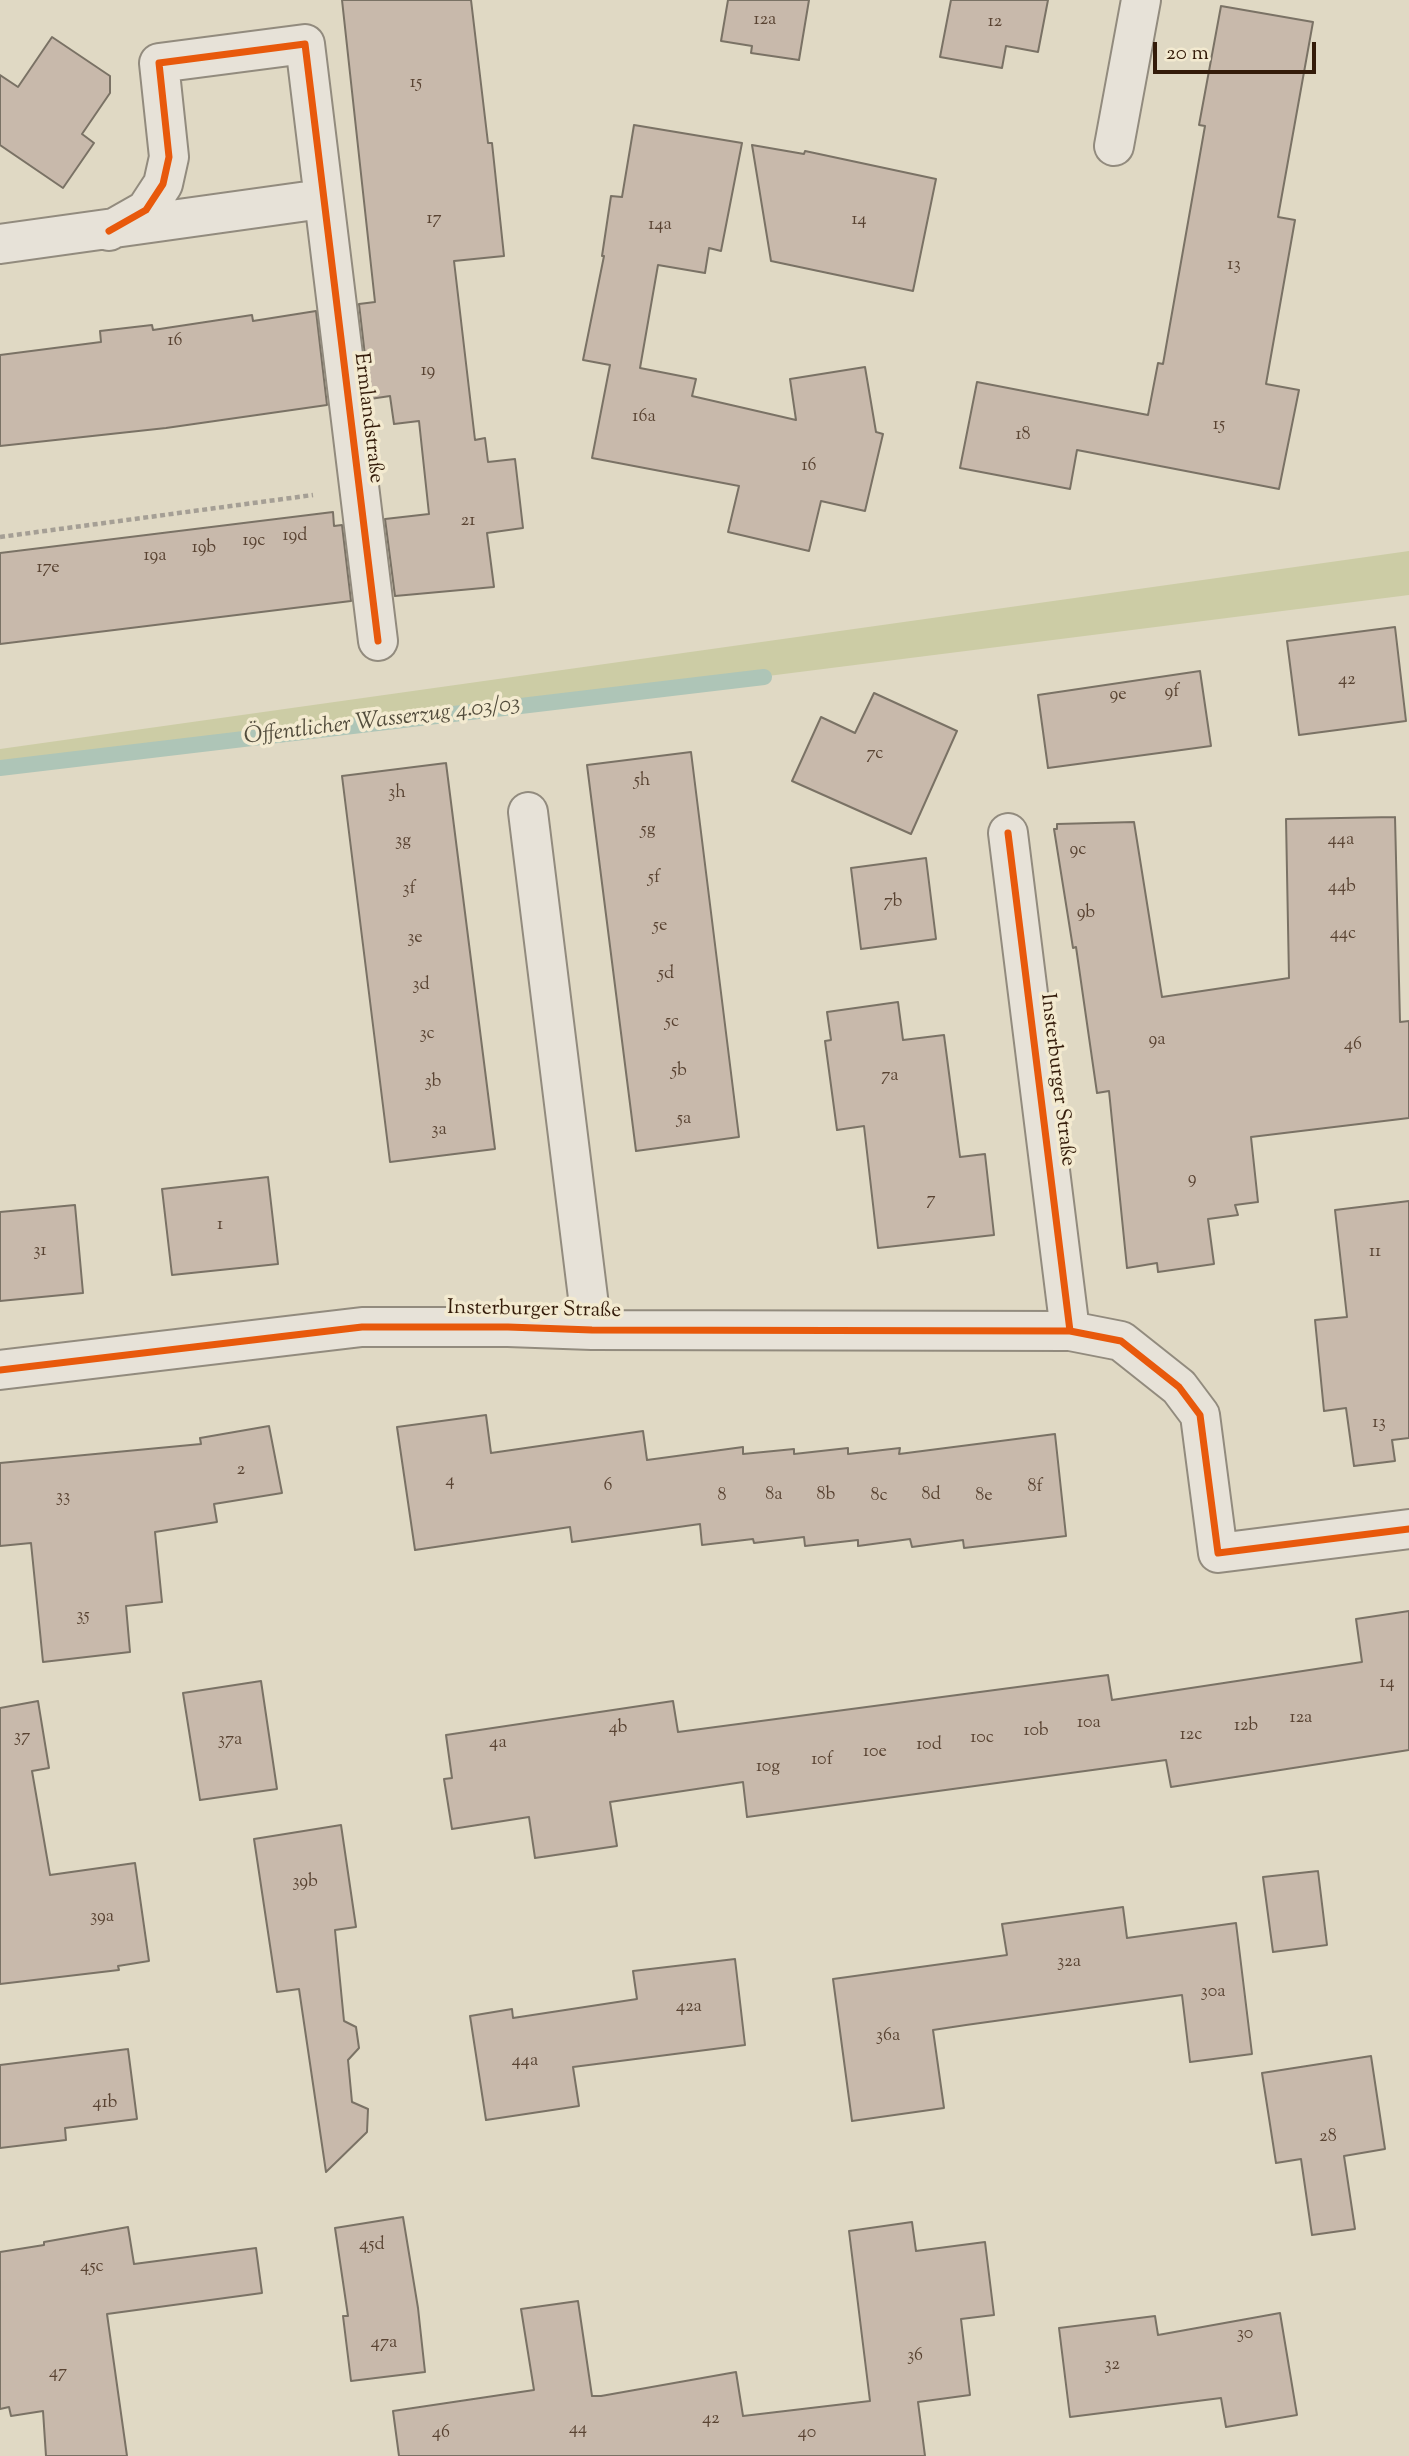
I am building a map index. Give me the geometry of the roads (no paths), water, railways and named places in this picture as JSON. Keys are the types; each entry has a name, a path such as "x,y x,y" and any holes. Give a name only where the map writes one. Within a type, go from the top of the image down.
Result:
{"street":[{"path":"1114,146 1141,0"},
{"name":"Ermlandstraße","path":"109,231 146,210 163,184 169,157 159,63 305,44 378,641"},
{"path":"0,244 109,231 322,199"},
{"path":"528,812 592,1330"},
{"name":"Insterburger Straße","path":"1008,833 1070,1331"},
{"name":"Insterburger Straße","path":"0,1370 362,1327 1070,1331 1121,1341 1179,1387 1200,1415 1218,1553 1409,1529"}],"waterway":[{"name":"Öffentlicher Wasserzug 4.03/03","path":"0,768 764,677"}]}
